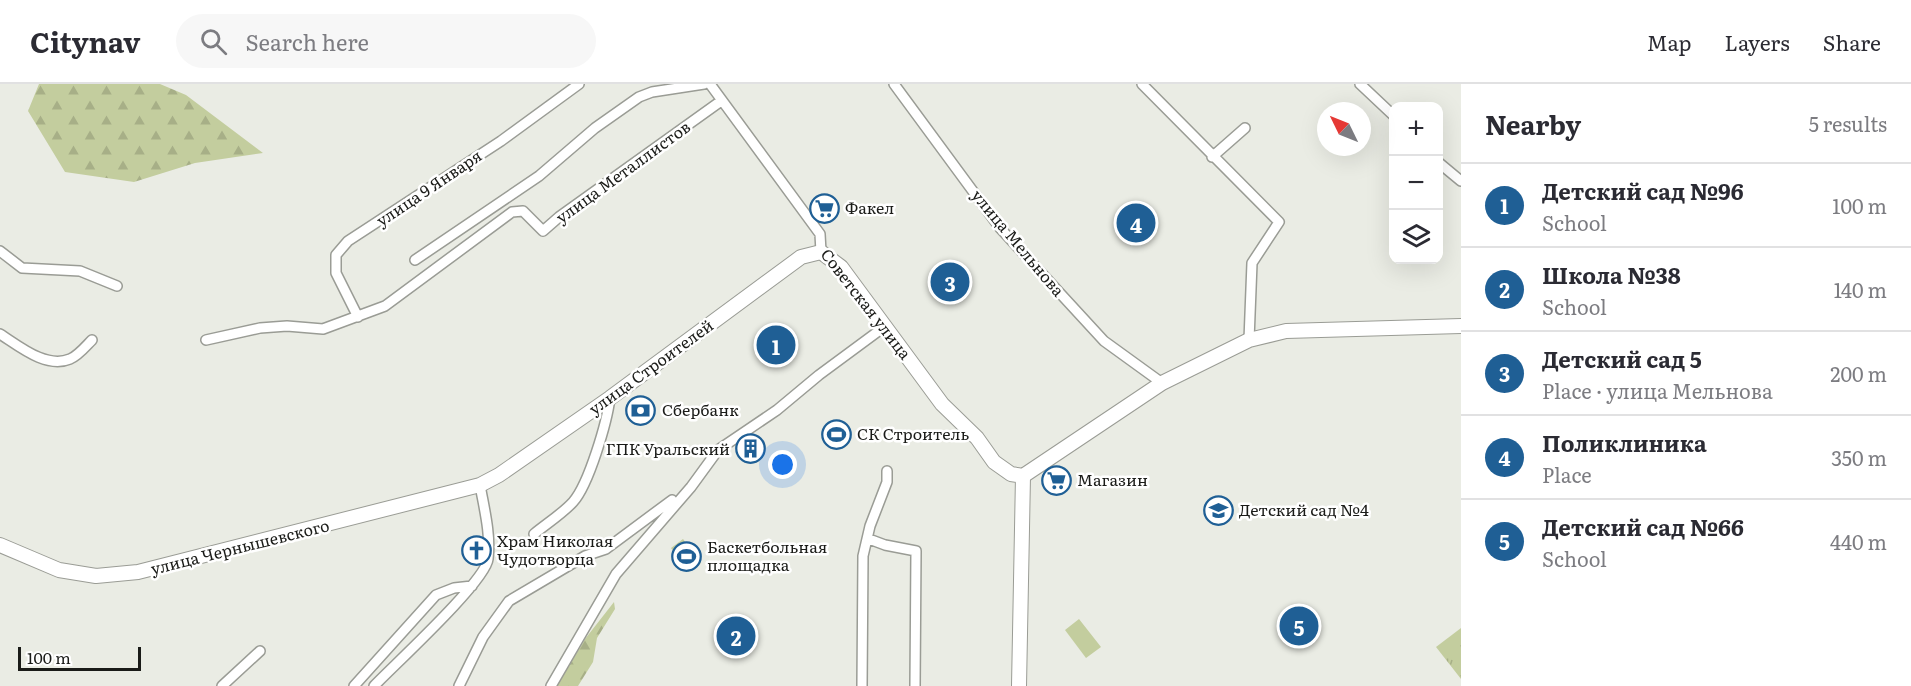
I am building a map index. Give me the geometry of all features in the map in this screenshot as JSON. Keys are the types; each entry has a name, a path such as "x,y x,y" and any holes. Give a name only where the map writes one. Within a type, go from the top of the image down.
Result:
{"main road":[{"name":"Советская улица","path":"821,252 841,267 942,404 976,438 994,462 1011,474 1023,476"},
{"name":"улица Строителей","path":"480,485 499,475 610,398 801,257 821,252"},
{"path":"1019,686 1023,476 1162,383 1249,340 1286,331 1461,326"},
{"name":"улица Чернышевского","path":"0,545 59,570 96,576 138,572 480,485"}],"street":[{"name":"улица 9 Января","path":"358,317 336,273 336,255 348,241 501,141 579,84"},
{"path":"415,260 539,176 595,128 639,97 652,92 704,84"},
{"name":"Советская улица","path":"710,84 820,234 821,252"},
{"name":"улица Мельнова","path":"894,84 1000,228 1104,341 1162,383"},
{"path":"1142,84 1279,222 1252,263 1249,340"},
{"path":"1360,84 1389,111"},
{"name":"улица Металлистов","path":"206,340 260,328 287,326 323,328 385,306 512,212 523,211 543,231 559,217 721,101"},
{"path":"1212,157 1245,128"},
{"path":"1443,166 1461,181"},
{"path":"0,251 22,268 80,271 117,286"},
{"path":"551,686 616,574 691,487 718,450 777,410 819,375 884,327"},
{"path":"0,334 33,355 58,362 72,359 92,340"},
{"path":"534,534 573,502 583,488 608,415 610,398"},
{"path":"862,686 863,556 870,526 887,482 887,471"},
{"path":"374,686 472,586 489,561 487,523 480,485"},
{"path":"459,686 483,637 509,601 585,556 606,549 691,487"},
{"path":"868,539 885,546 916,551 915,686"},
{"path":"354,686 436,595 454,588 472,586"},
{"path":"222,686 260,651"}],"green space":[{"path":"39,84 160,84 186,95 263,153 195,163 134,182 65,172 28,111"},
{"name":"Баскетбольная площадка","path":"683,539 701,563 688,572 671,548"},
{"path":"614,602 615,609 597,638 593,662 578,686 557,686 585,639"},
{"path":"1079,619 1101,647 1086,658 1065,630"},
{"path":"1461,628 1461,679 1436,647"}],"place":[{"name":"Факел","path":"824,208"},
{"name":"Поликлиника","path":"1136,223"},
{"name":"Детский сад 5","path":"950,282"},
{"name":"Детский сад №96","path":"776,345"},
{"name":"Сбербанк","path":"641,410"},
{"name":"СК Строитель","path":"836,434"},
{"name":"ГПК Уральский","path":"751,449"},
{"name":"Магазин","path":"1056,480"},
{"name":"Детский сад №4","path":"1218,510"},
{"name":"Храм Николая Чудотворца","path":"476,550"},
{"name":"Баскетбольная площадка","path":"686,556"},
{"name":"Детский сад №66","path":"1299,626"},
{"name":"Школа №38","path":"736,636"}]}
